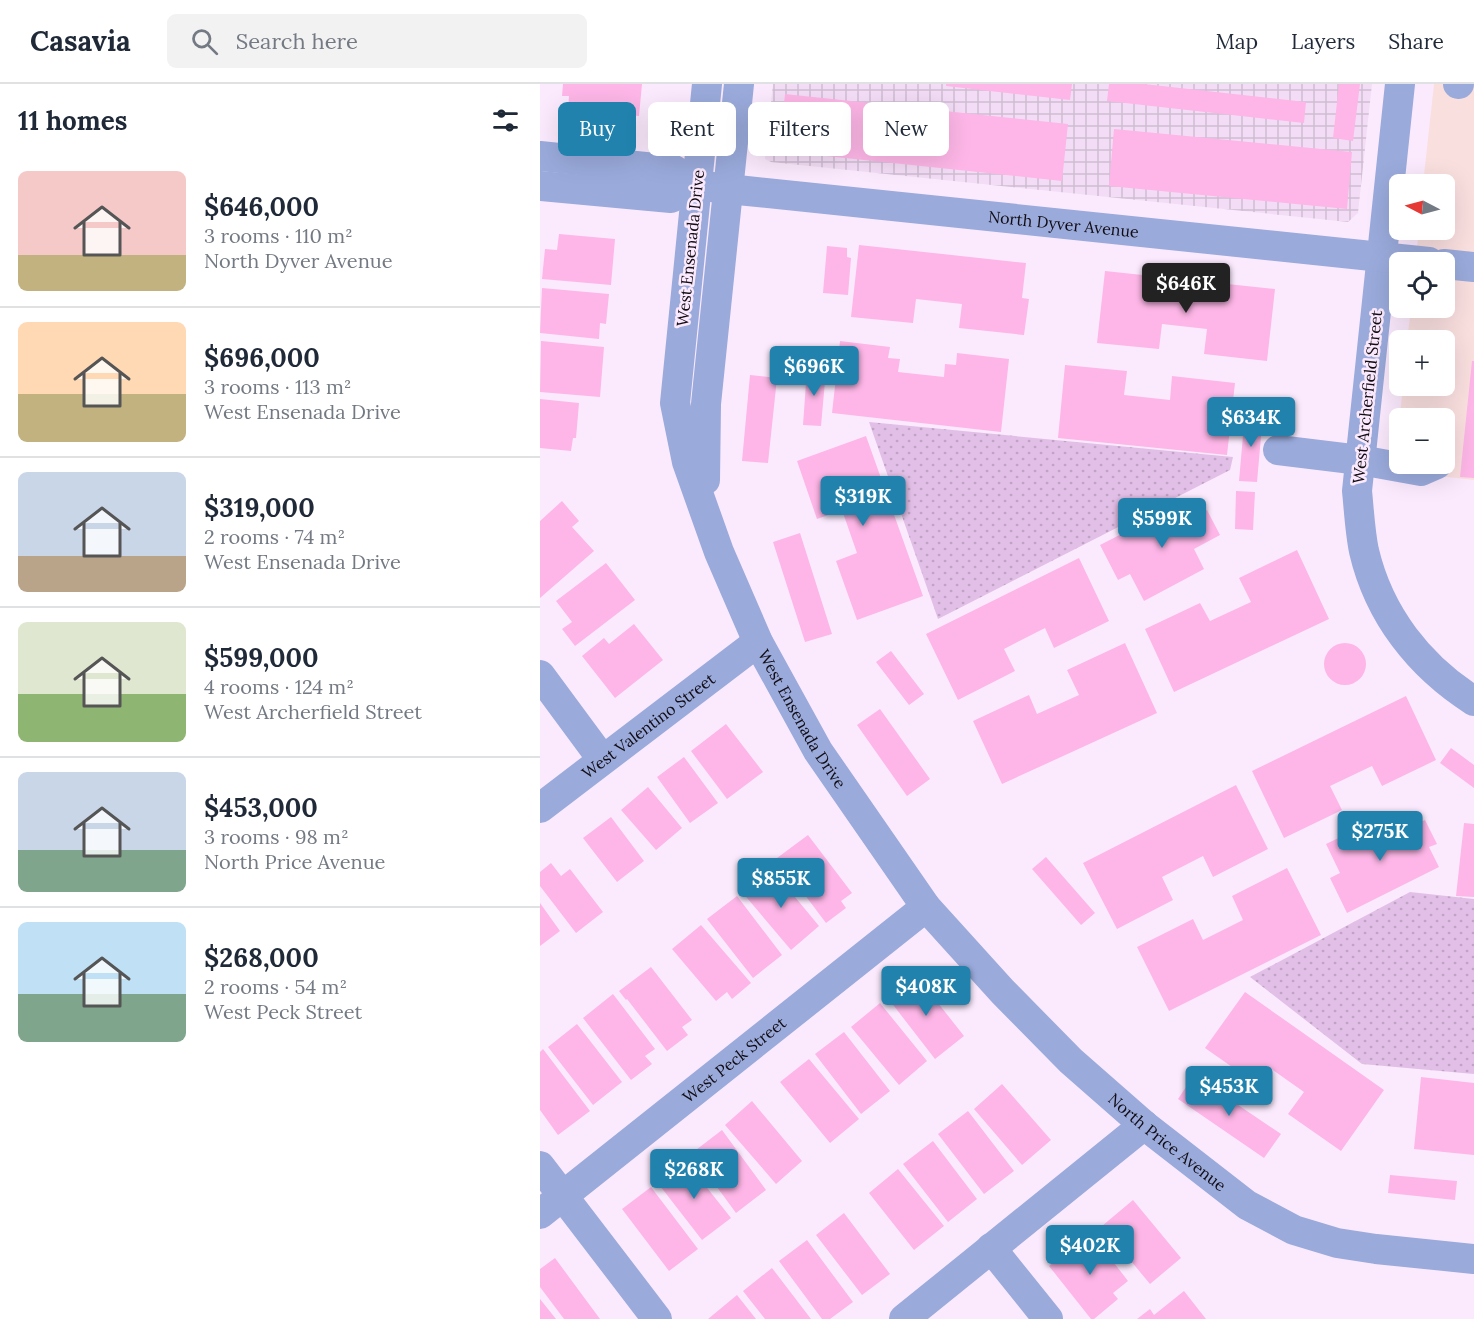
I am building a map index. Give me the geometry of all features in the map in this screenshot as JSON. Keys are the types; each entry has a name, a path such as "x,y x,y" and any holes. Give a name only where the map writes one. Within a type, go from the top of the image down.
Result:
{"street":[{"name":"West Ensenada Drive","path":"707,84 675,403 687,462 719,552 758,642 818,751 926,907"},
{"name":"West Ensenada Drive","path":"707,516 704,457 706,404 738,84"},
{"name":"West Archerfield Street","path":"1400,84 1357,491 1364,550 1378,591 1399,632 1427,664 1459,692 1474,701"},
{"path":"540,156 674,170 696,185 671,198 540,186"},
{"name":"North Dyver Avenue","path":"696,185 1389,259"},
{"path":"1455,265 1474,267"},
{"path":"1278,450 1389,465"},
{"name":"West Valentino Street","path":"540,808 758,642"},
{"path":"540,675 602,759"},
{"name":"North Price Avenue","path":"926,907 1003,992 1071,1061 1144,1125 1247,1205 1294,1230 1337,1243 1474,1259"},
{"name":"West Peck Street","path":"551,1205 926,907"},
{"path":"904,1319 1144,1125"},
{"path":"540,1166 551,1205 657,1319"},
{"path":"991,1248 1048,1319"}],"shaded area":[{"path":"773,84 1372,84 1358,213 1348,222 771,162 765,159 765,156 851,156 851,102 771,102"},
{"path":"1434,84 1474,84 1474,480 1421,474 1455,474 1455,408 1401,408 1402,396 1455,396 1455,330 1408,330 1410,318 1455,318 1455,252 1416,252 1418,240 1455,240 1455,174 1424,174"},
{"path":"869,422 1233,457 1230,470 938,619"},
{"path":"1410,892 1474,899 1474,1074 1362,1064 1250,977"}],"building":[{"path":"563,84 642,84 639,116 636,116 636,102 569,102 569,96 562,96"},
{"path":"946,84 1072,84 1070,100 946,86"},
{"path":"1109,84 1144,84 1306,102 1304,123 1107,101"},
{"path":"1339,84 1360,84 1353,141 1333,138"},
{"path":"785,94 863,102 863,156 949,156 949,111 1068,124 1062,181 826,156 851,156 851,102 784,102"},
{"path":"1114,129 1352,152 1347,209 1109,186"},
{"path":"559,234 615,239 611,285 542,279 545,249 557,250"},
{"path":"859,245 1026,263 1022,298 1029,299 1024,335 959,328 962,304 916,299 913,323 851,317"},
{"path":"827,246 847,248 847,257 851,258 848,295 823,293"},
{"path":"1105,271 1275,289 1267,361 1204,354 1207,329 1162,324 1159,349 1097,343"},
{"path":"542,288 609,294 606,324 600,323 599,339 540,333"},
{"path":"541,341 604,347 600,397 540,392"},
{"path":"840,341 890,347 888,358 900,359 898,372 944,377 945,364 956,365 957,353 1009,359 1001,432 832,413"},
{"path":"1472,361 1474,361 1474,478 1460,477"},
{"path":"1065,365 1127,371 1124,395 1170,400 1172,376 1235,383 1227,455 1058,438"},
{"path":"807,369 826,370 821,426 803,425"},
{"path":"750,375 777,378 768,463 742,461"},
{"path":"540,399 579,403 576,438 573,438 571,451 540,448"},
{"path":"1245,413 1263,414 1257,482 1239,481"},
{"path":"866,436 923,596 857,620 836,561 857,553 842,510 817,519 797,461"},
{"path":"1236,491 1255,492 1253,530 1235,529"},
{"path":"1190,499 1198,515 1207,510 1220,535 1194,549 1204,569 1144,601 1130,574 1118,580 1100,545"},
{"path":"562,501 579,521 572,527 594,551 540,598 540,521"},
{"path":"800,533 832,634 805,642 773,542"},
{"path":"1297,550 1329,619 1174,692 1145,629 1200,603 1210,621 1251,602 1239,578"},
{"path":"1079,558 1109,621 1054,648 1045,628 1004,649 1015,671 958,700 926,634"},
{"path":"606,563 635,600 575,646 562,629 572,622 556,601"},
{"path":"634,624 663,660 615,698 582,656 604,638 609,644"},
{"path":"1125,643 1157,713 1002,784 973,721 1029,695 1037,714 1079,695 1067,670"},
{"path":"1345,643 1360,649 1366,664 1360,679 1345,685 1330,679 1324,664 1330,649"},
{"path":"891,651 924,694 909,705 876,662"},
{"path":"1406,696 1436,760 1382,786 1372,766 1330,786 1342,810 1284,838 1252,771"},
{"path":"880,709 930,779 907,796 857,725"},
{"path":"726,724 763,772 727,799 691,751"},
{"path":"1451,748 1474,765 1474,788 1440,763"},
{"path":"684,757 718,803 690,823 657,777"},
{"path":"1236,785 1268,849 1213,877 1203,856 1162,877 1173,900 1117,929 1083,863"},
{"path":"648,787 682,828 656,850 621,810"},
{"path":"611,817 644,861 617,882 583,838"},
{"path":"1425,820 1437,844 1429,847 1439,867 1347,913 1330,878 1340,873 1326,844 1372,822 1377,831 1388,826 1392,836"},
{"path":"1464,823 1474,824 1474,897 1456,896"},
{"path":"808,835 852,893 841,901 846,908 826,923 777,858"},
{"path":"1046,857 1095,913 1081,925 1032,869"},
{"path":"551,863 561,876 570,869 603,912 576,933 540,886 540,872"},
{"path":"771,868 819,926 791,950 742,892"},
{"path":"1287,868 1321,935 1169,1011 1137,947 1193,919 1203,940 1243,920 1232,896"},
{"path":"737,896 782,955 753,978 707,919"},
{"path":"540,903 560,931 540,946"},
{"path":"701,925 751,983 732,999 727,992 716,1001 672,949"},
{"path":"651,967 692,1020 682,1027 688,1035 667,1051 619,991"},
{"path":"916,975 964,1036 935,1059 887,997"},
{"path":"1245,992 1384,1090 1341,1151 1288,1114 1304,1092 1267,1066 1255,1083 1205,1048"},
{"path":"613,994 655,1049 645,1056 652,1064 631,1080 583,1018"},
{"path":"880,1003 927,1061 899,1085 851,1027"},
{"path":"577,1024 622,1082 593,1105 548,1047"},
{"path":"844,1032 890,1091 861,1114 815,1054"},
{"path":"543,1049 590,1111 558,1135 540,1110 540,1052"},
{"path":"809,1059 859,1119 830,1143 780,1082"},
{"path":"1194,1075 1281,1134 1264,1158 1178,1099"},
{"path":"1421,1077 1474,1083 1474,1155 1414,1149"},
{"path":"1002,1084 1051,1140 1022,1165 974,1109"},
{"path":"752,1101 802,1161 776,1184 725,1125"},
{"path":"968,1111 1014,1171 984,1194 938,1134"},
{"path":"722,1130 766,1190 736,1213 692,1153"},
{"path":"933,1141 977,1199 948,1222 903,1164"},
{"path":"685,1160 731,1218 702,1240 657,1182"},
{"path":"898,1169 944,1226 914,1250 869,1193"},
{"path":"1390,1175 1457,1181 1455,1200 1388,1193"},
{"path":"651,1187 698,1249 669,1271 622,1209"},
{"path":"1133,1200 1181,1258 1150,1284 1102,1226"},
{"path":"844,1213 890,1274 862,1295 816,1235"},
{"path":"1091,1233 1128,1281 1113,1293 1118,1299 1094,1319 1091,1319 1049,1266"},
{"path":"807,1240 853,1302 830,1319 822,1319 779,1261"},
{"path":"555,1258 600,1319 564,1319 540,1287 540,1269"},
{"path":"772,1268 811,1319 765,1319 743,1291"},
{"path":"1184,1291 1206,1319 1137,1319 1150,1309 1154,1315"},
{"path":"737,1295 756,1319 708,1319"},
{"path":"540,1299 556,1319 540,1319"}]}
